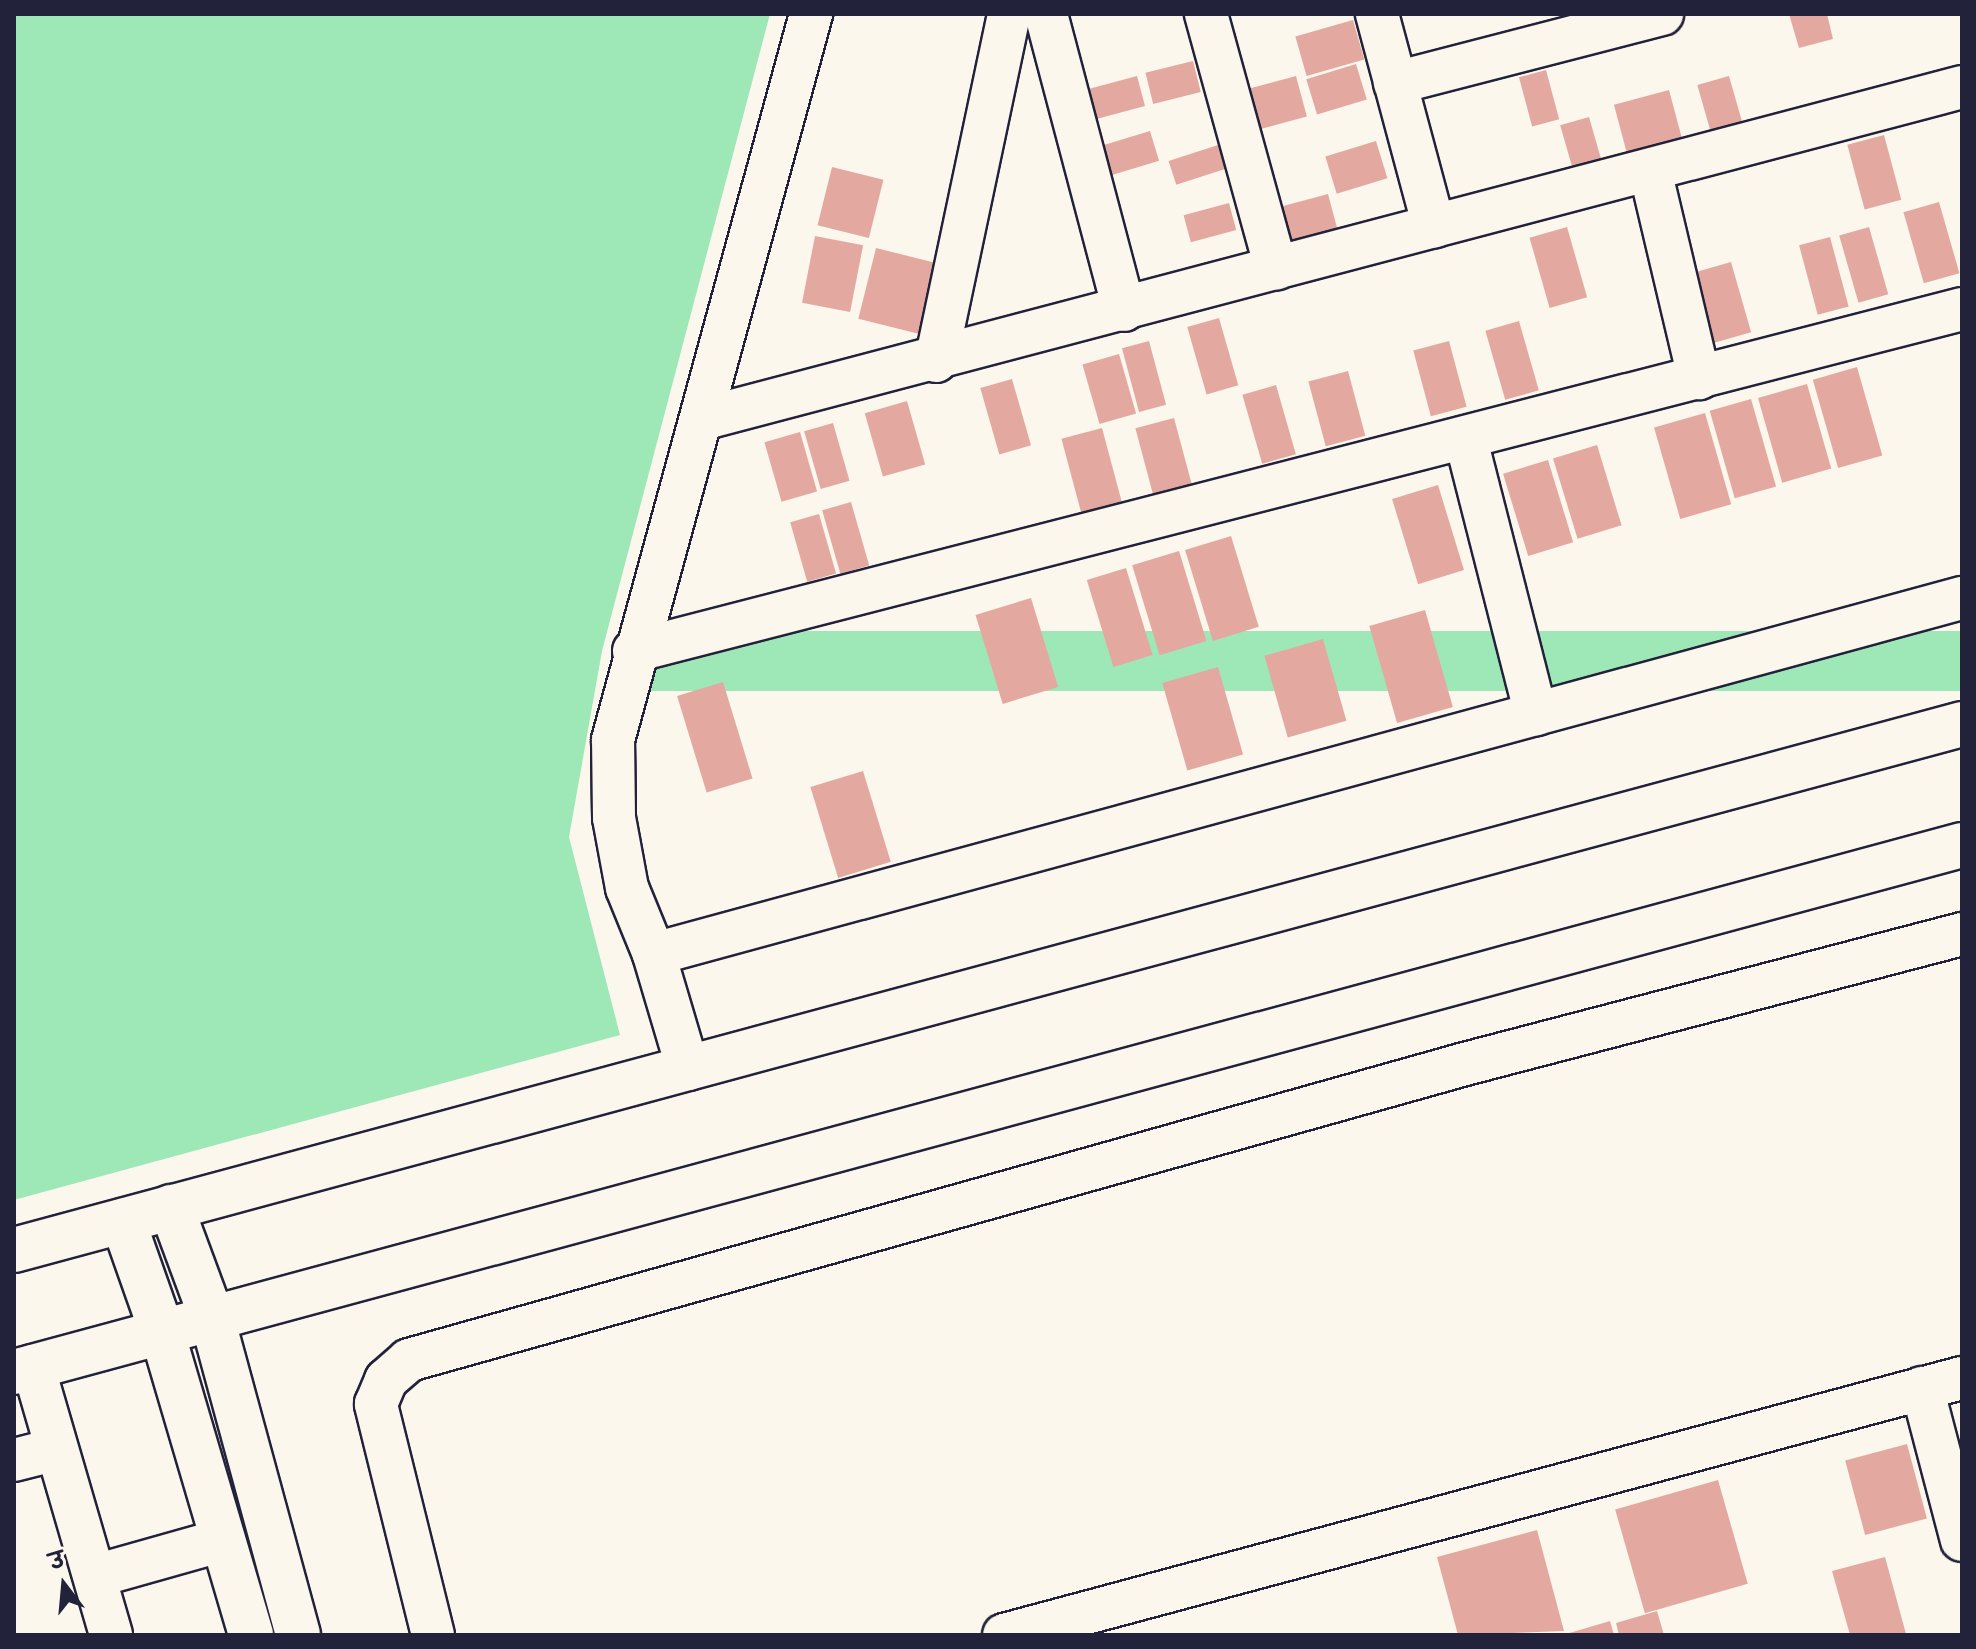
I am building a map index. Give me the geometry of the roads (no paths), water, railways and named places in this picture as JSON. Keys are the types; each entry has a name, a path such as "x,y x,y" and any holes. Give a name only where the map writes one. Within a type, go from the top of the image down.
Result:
{"street":[{"path":"688,1069 654,954 627,888 614,818 613,740 634,651 702,419 811,14"},
{"path":"936,361 1009,14"},
{"path":"1046,14 1124,310"},
{"path":"1206,14 1276,269"},
{"path":"1377,14 1434,227"},
{"path":"1395,83 1530,30 1662,14"},
{"path":"702,419 936,361 1962,87"},
{"path":"1650,170 1699,378"},
{"path":"634,651 1466,440 1962,309"},
{"path":"1466,440 1536,714"},
{"path":"654,954 1962,598"},
{"path":"14,1250 1962,724"},
{"path":"111,1635 57,1449 24,1369 1962,845"},
{"path":"433,1635 376,1404 386,1380 409,1360 1461,1065 1962,934"},
{"path":"171,1207 212,1318 298,1635"},
{"path":"123,1221 162,1332 251,1635"},
{"path":"1004,1635 1962,1378"},
{"path":"1922,1388 1962,1540"},
{"path":"14,1460 57,1449"},
{"path":"95,1576 223,1540"}]}
